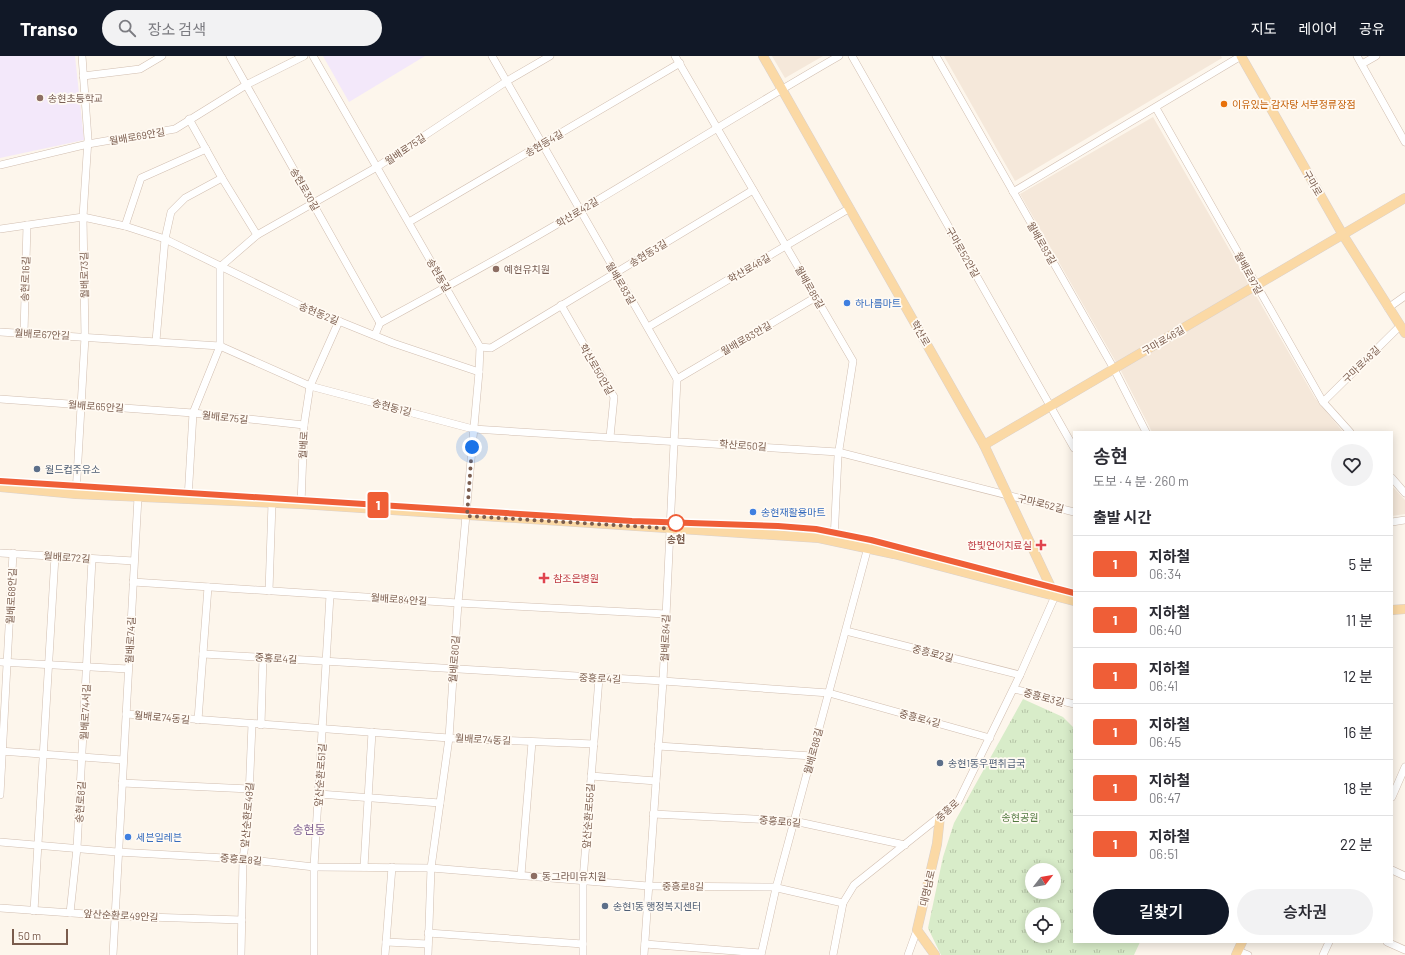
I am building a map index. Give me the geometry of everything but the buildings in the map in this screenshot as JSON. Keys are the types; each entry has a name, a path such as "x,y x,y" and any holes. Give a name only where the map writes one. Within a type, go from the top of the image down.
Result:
{"main road":[{"name":"학산로","path":"764,56 984,445 1055,596"},
{"name":"구마로","path":"1241,56 1342,235 1403,329"},
{"name":"구마로46길","path":"984,445 1405,198"},
{"path":"0,487 138,498 301,504 804,537 868,547 1073,601"},
{"path":"1393,610 1405,609"},
{"name":"대명남로","path":"917,930 937,844 940,816"},
{"path":"917,930 935,955"}],"street":[{"name":"월배로73길","path":"76,494 85,337 83,217 88,144 82,56"},
{"path":"83,76 140,69 162,56"},
{"name":"송현로30길","path":"230,56 380,323"},
{"name":"월배로69안길","path":"0,165 88,144 175,129 189,118 246,85 304,56"},
{"name":"송현동길","path":"312,56 480,347"},
{"name":"월배로83길","path":"492,56 677,379"},
{"name":"월배로75길","path":"188,499 193,413 220,346 220,267 256,235 314,204 377,167 507,81 550,56"},
{"name":"월배로85길","path":"675,56 853,361 838,452 834,541"},
{"name":"학산로42길","path":"380,323 446,288 580,211 717,127 839,56"},
{"name":"구마로52안길","path":"852,56 1073,446"},
{"name":"월배로93길","path":"936,56 1114,369 1145,431"},
{"path":"1013,192 1241,56"},
{"path":"1358,56 1405,142"},
{"path":"1362,64 1376,56"},
{"name":"송현동4길","path":"408,222 680,63"},
{"name":"월배로97길","path":"1156,108 1323,402 1349,431"},
{"path":"189,118 256,235"},
{"path":"125,226 141,178 206,149"},
{"path":"156,341 165,239 171,212 185,198 222,178"},
{"name":"송현동3길","path":"480,347 491,348 753,190"},
{"name":"학산로46길","path":"648,327 850,208"},
{"path":"0,229 83,217"},
{"name":"송현동2길","path":"83,217 125,226 165,239 304,307 393,343 479,372"},
{"name":"송현로16길","path":"24,333 27,225"},
{"path":"1388,308 1405,296"},
{"name":"월배로83안길","path":"677,379 816,298"},
{"name":"학산로50안길","path":"561,305 614,397 610,437"},
{"path":"310,386 339,321"},
{"path":"376,335 380,323"},
{"name":"구마로48길","path":"1323,402 1403,329"},
{"name":"월배로67안길","path":"0,332 85,337"},
{"name":"송현동1길","path":"85,337 220,346 310,386 473,429"},
{"path":"467,516 480,347"},
{"path":"669,529 675,440 677,379"},
{"name":"월배로","path":"301,504 304,425 310,386"},
{"name":"월배로65안길","path":"0,399 193,413"},
{"name":"월배로75길","path":"193,413 304,425"},
{"name":"학산로50길","path":"473,429 675,440 838,452 1008,495"},
{"path":"1393,479 1405,493"},
{"name":"구마로52길","path":"1008,495 1073,512"},
{"name":"월배로74길","path":"113,955 117,852 138,498"},
{"path":"269,591 272,503"},
{"name":"월배로80길","path":"428,955 431,868 449,738 458,603 467,516"},
{"path":"1393,522 1405,520"},
{"name":"월배로84길","path":"644,955 663,682 669,529"},
{"name":"월배로88길","path":"761,954 776,888 868,547"},
{"name":"월배로72길","path":"0,553 134,561"},
{"name":"월배로68안길","path":"4,662 13,554"},
{"path":"34,911 42,754 55,556"},
{"path":"88,667 92,559"},
{"name":"월배로84안길","path":"133,582 458,603 666,614"},
{"name":"월배로74동길","path":"198,720 208,587"},
{"name":"앞산순환로51길","path":"314,955 314,867 330,595"},
{"name":"중흥로","path":"833,955 843,903 854,885 958,802 1014,689 1055,596"},
{"name":"중흥로2길","path":"846,631 1020,675"},
{"name":"중흥로4길","path":"203,654 663,682 829,694 990,738"},
{"path":"261,725 263,657"},
{"path":"0,795 4,662 128,669"},
{"name":"월배로74서길","path":"83,757 88,667"},
{"name":"앞산순환로55길","path":"583,955 583,880 598,678"},
{"name":"중흥로3길","path":"1014,689 1073,704"},
{"name":"월배로74동길","path":"126,714 449,738 594,744"},
{"name":"앞산순환로49길","path":"241,955 243,859 248,821 252,724"},
{"path":"364,867 372,732"},
{"path":"521,875 532,742"},
{"path":"658,746 812,756"},
{"path":"2,751 123,760"},
{"name":"송현로8길","path":"70,913 77,848 83,757"},
{"path":"1393,794 1405,767"},
{"path":"591,776 656,781"},
{"path":"122,783 250,789"},
{"path":"319,794 440,803"},
{"name":"중흥로6길","path":"653,814 794,821 905,845"},
{"path":"0,842 117,852"},
{"name":"중흥로8길","path":"117,852 243,859 314,867 431,868 648,886 776,888 843,903"},
{"path":"385,955 392,868"},
{"path":"1393,870 1405,876"},
{"name":"앞산순환로49안길","path":"0,908 115,916 242,920"},
{"path":"908,955 917,930"},
{"path":"428,933 583,944"},
{"path":"386,942 428,944"},
{"path":"1323,955 1329,943"},
{"path":"1389,943 1405,950"},
{"path":"645,944 761,954"},
{"path":"1239,949 1248,955"}],"shaded area":[{"name":"송현초등학교","path":"0,56 75,56 84,140 0,158"},
{"path":"323,56 425,56 349,102"},
{"path":"772,56 823,56 785,78"},
{"path":"944,56 1221,56 1222,58 1015,181"},
{"path":"1153,117 1315,398 1342,431 1151,431 1121,371 1020,194"},
{"path":"1393,487 1405,500 1405,514 1393,516"}],"green space":[{"name":"송현공원","path":"1023,699 1063,717 1073,727 1073,943 1140,943 1134,955 941,955 928,928 943,857 954,823"}],"metro line":[{"name":"1","path":"0,481 632,521 778,526 816,529 871,540 1073,593"}],"place":[{"name":"송현초등학교","path":"40,98"},
{"name":"이유있는 감자탕 서부정류장점","path":"1224,104"},
{"name":"예현유치원","path":"496,269"},
{"name":"하나름마트","path":"847,303"},
{"name":"월드컵주유소","path":"37,469"},
{"name":"송현재활용마트","path":"753,512"},
{"name":"송현","path":"676,523"},
{"name":"한빛언어치료실","path":"1041,545"},
{"name":"참조은병원","path":"544,578"},
{"name":"송현1동우편취급국","path":"940,763"},
{"name":"세븐일레븐","path":"128,837"},
{"name":"동그라미유치원","path":"534,876"},
{"name":"송현1동 행정복지센터","path":"605,906"}],"district":[{"name":"송현동","path":"309,830"}],"route":[{"path":"472,447 467,516 608,526 678,529 676,523"}]}
